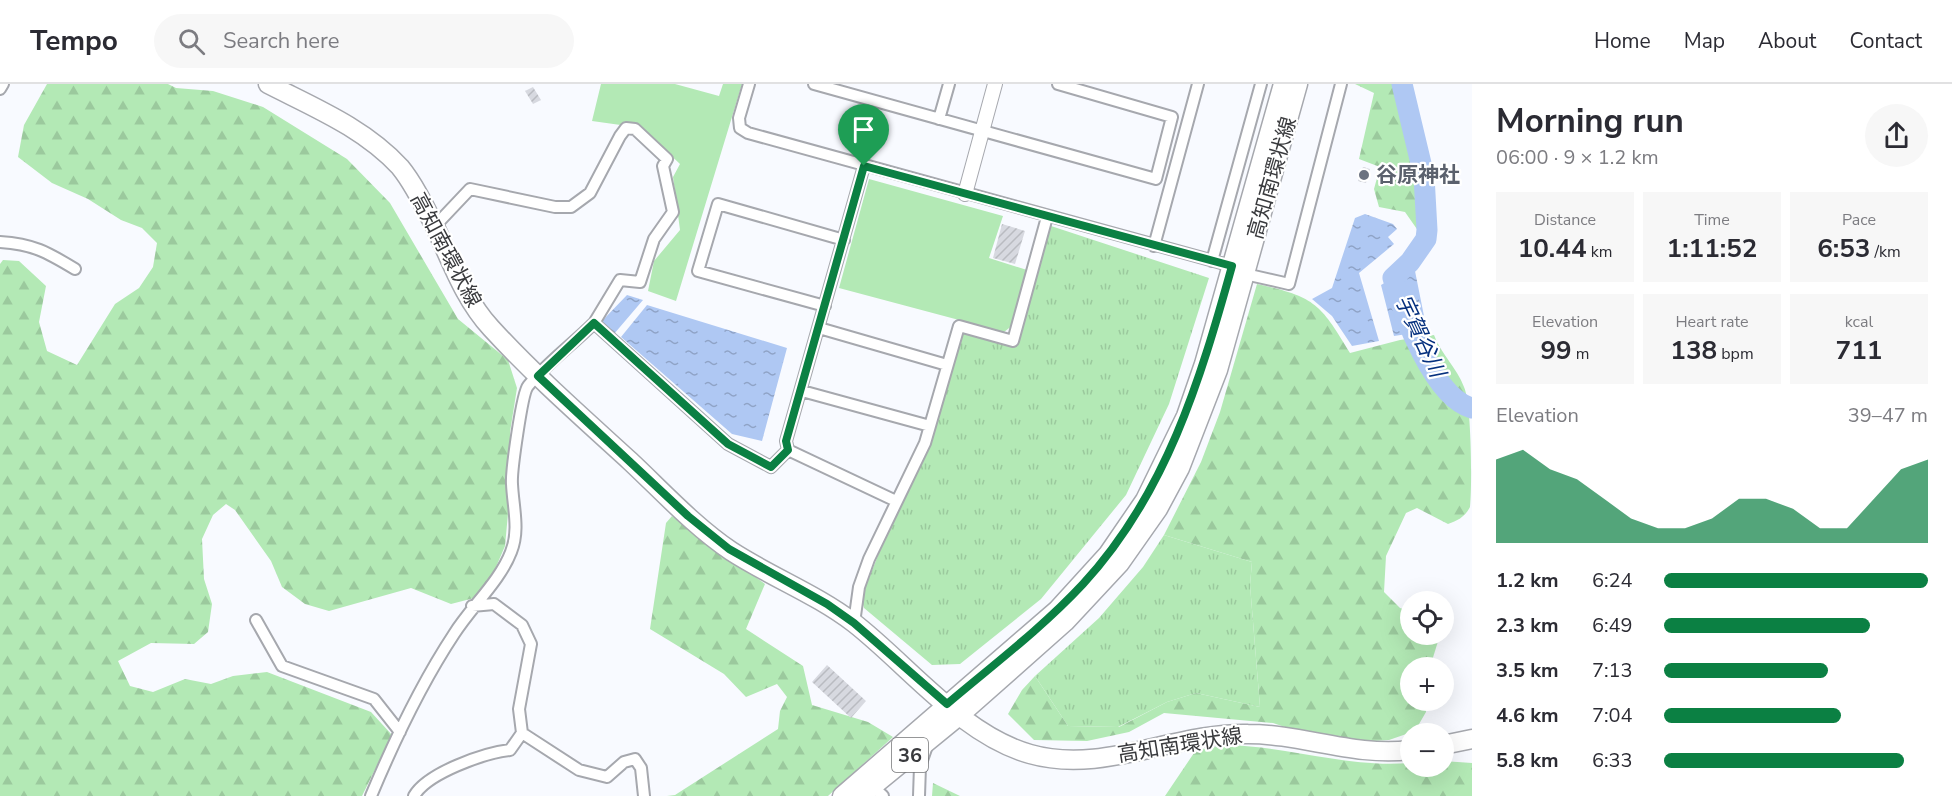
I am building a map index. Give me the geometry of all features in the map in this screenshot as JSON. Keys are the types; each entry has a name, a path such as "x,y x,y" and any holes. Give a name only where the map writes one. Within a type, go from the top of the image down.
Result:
{"main road":[{"name":"高知南環状線","path":"268,84 334,117 373,141 403,170 435,226 464,291 488,325 538,376 688,516 729,549 827,604 854,623 954,709 1007,746 1028,754 1072,762 1219,735 1248,734 1293,737 1387,753 1400,751"},
{"name":"高知南環状線","path":"1238,270 1282,84"},
{"name":"高知南環状線","path":"868,791 1083,583 1108,554 1145,500 1186,416 1238,270 1298,84"},
{"name":"高知南環状線","path":"842,796 868,791 929,740 954,709"},
{"path":"1454,743 1472,739"}],"street":[{"path":"0,89 3,84"},
{"path":"749,84 739,118 740,128 748,133 1289,284 1341,84"},
{"path":"814,84 1156,179 1172,117 1058,84"},
{"path":"939,118 948,84"},
{"path":"965,194 995,84"},
{"path":"1154,246 1198,84"},
{"path":"1212,261 1261,84"},
{"path":"371,796 400,732 446,647 472,606 501,572 512,550 517,523 511,482 526,388 594,323 620,280 640,282 654,239 673,213 663,166 667,159 635,129 626,128 590,193 571,207 555,207 470,189 435,226"},
{"path":"788,450 786,441 864,166"},
{"path":"825,306 698,271 718,204 844,240"},
{"path":"854,623 859,587 896,501 925,443 959,326 1013,341 1047,217"},
{"path":"0,242 28,244 45,250 75,269"},
{"path":"594,323 728,444 771,467 788,450"},
{"path":"819,328 948,365"},
{"path":"802,391 930,426"},
{"path":"788,450 896,501"},
{"path":"414,796 419,787 451,770 490,753 510,750 522,733 519,709 531,644 522,625 494,604 472,606"},
{"path":"256,620 282,666 374,699 400,732"},
{"path":"522,733 579,770 607,777 624,762 635,759 640,768 645,796"},
{"path":"919,796 920,766 929,740"}],"green space":[{"path":"47,84 168,84 176,88 213,91 263,107 347,159 390,203 458,319 508,360 517,388 510,432 510,492 505,546 493,574 478,597 451,604 411,588 329,611 305,604 282,587 271,561 235,510 226,504 213,515 202,539 204,579 212,604 208,632 194,644 151,643 118,661 130,686 153,692 185,679 211,684 233,676 267,672 371,712 392,735 362,796 0,796 0,264 3,260 19,261 46,286 39,322 47,351 77,365 115,304 139,288 153,267 157,243 142,228 121,220 88,199 52,183 18,157 24,125"},
{"path":"601,84 675,84 719,96 723,84 742,84 676,301 648,291 654,261 680,230 673,177 680,164 642,128 592,121"},
{"path":"1355,84 1398,84 1417,170 1422,226 1419,232 1405,212 1379,207 1374,189 1380,167 1359,159 1374,93"},
{"path":"869,179 1003,216 989,258 1027,270 1013,325 1004,332 839,288"},
{"path":"1051,226 1209,278 1169,404 1126,495 1041,599 960,664 932,665 864,608 861,598 879,553 929,447 963,332 1017,346"},
{"path":"1257,284 1292,293 1314,305 1331,323 1350,353 1400,340 1434,335 1464,387 1467,397 1470,428 1470,507 1460,518 1448,524 1417,508 1406,513 1386,556 1384,592 1400,608 1400,645 1437,645 1433,657 1400,657 1400,711 1426,712 1420,723 1400,723 1400,736 1389,740 1358,742 1324,740 1273,723 1164,713 1129,732 1087,741 1034,740 1008,714 1022,690 1035,676 1068,726 1119,727 1167,702 1196,693 1260,707 1250,585 1252,562 1164,535 1201,462 1220,412"},
{"path":"672,516 765,584 746,629 803,666 812,705 868,722 893,737 828,796 667,796 675,795 778,729 780,711 787,697 777,684 746,697 724,674 650,629 666,523"},
{"path":"1164,535 1252,562 1250,585 1260,707 1196,693 1167,702 1118,727 1068,726 1035,676 1099,618 1143,567"},
{"path":"1228,745 1274,749 1364,763 1400,763 1400,777 1454,777 1454,762 1472,763 1472,796 1165,796 1196,750"},
{"path":"933,783 960,796 932,796"}],"water":[{"path":"1365,214 1393,224 1397,229 1388,237 1394,244 1359,273 1379,341 1352,346 1332,316 1312,299 1332,288 1355,218"},
{"path":"1414,266 1427,331 1394,336 1381,285"},
{"path":"627,295 643,300 614,334 602,321"},
{"path":"647,305 787,348 762,441 732,434 621,337"}],"building":[{"path":"533,87 541,100 533,104 525,91"},
{"name":"谷原神社","path":"1363,167 1370,169 1366,183 1358,181"},
{"path":"1002,224 1025,231 1015,264 993,258"},
{"path":"827,665 866,701 851,718 812,682"}],"waterway":[{"name":"宇賀谷川","path":"1402,84 1424,176 1427,230 1426,239 1410,262 1393,278 1412,332 1433,372 1445,389 1458,401 1472,408"}],"place":[{"name":"谷原神社","path":"1364,175"}],"route":[{"path":"864,166 1232,266 1204,364 1186,416 1145,500 1108,554 1083,583 1056,610 947,704 854,623 827,604 729,549 688,516 538,376 594,323 728,444 771,467 788,450 786,441 864,166"}]}
